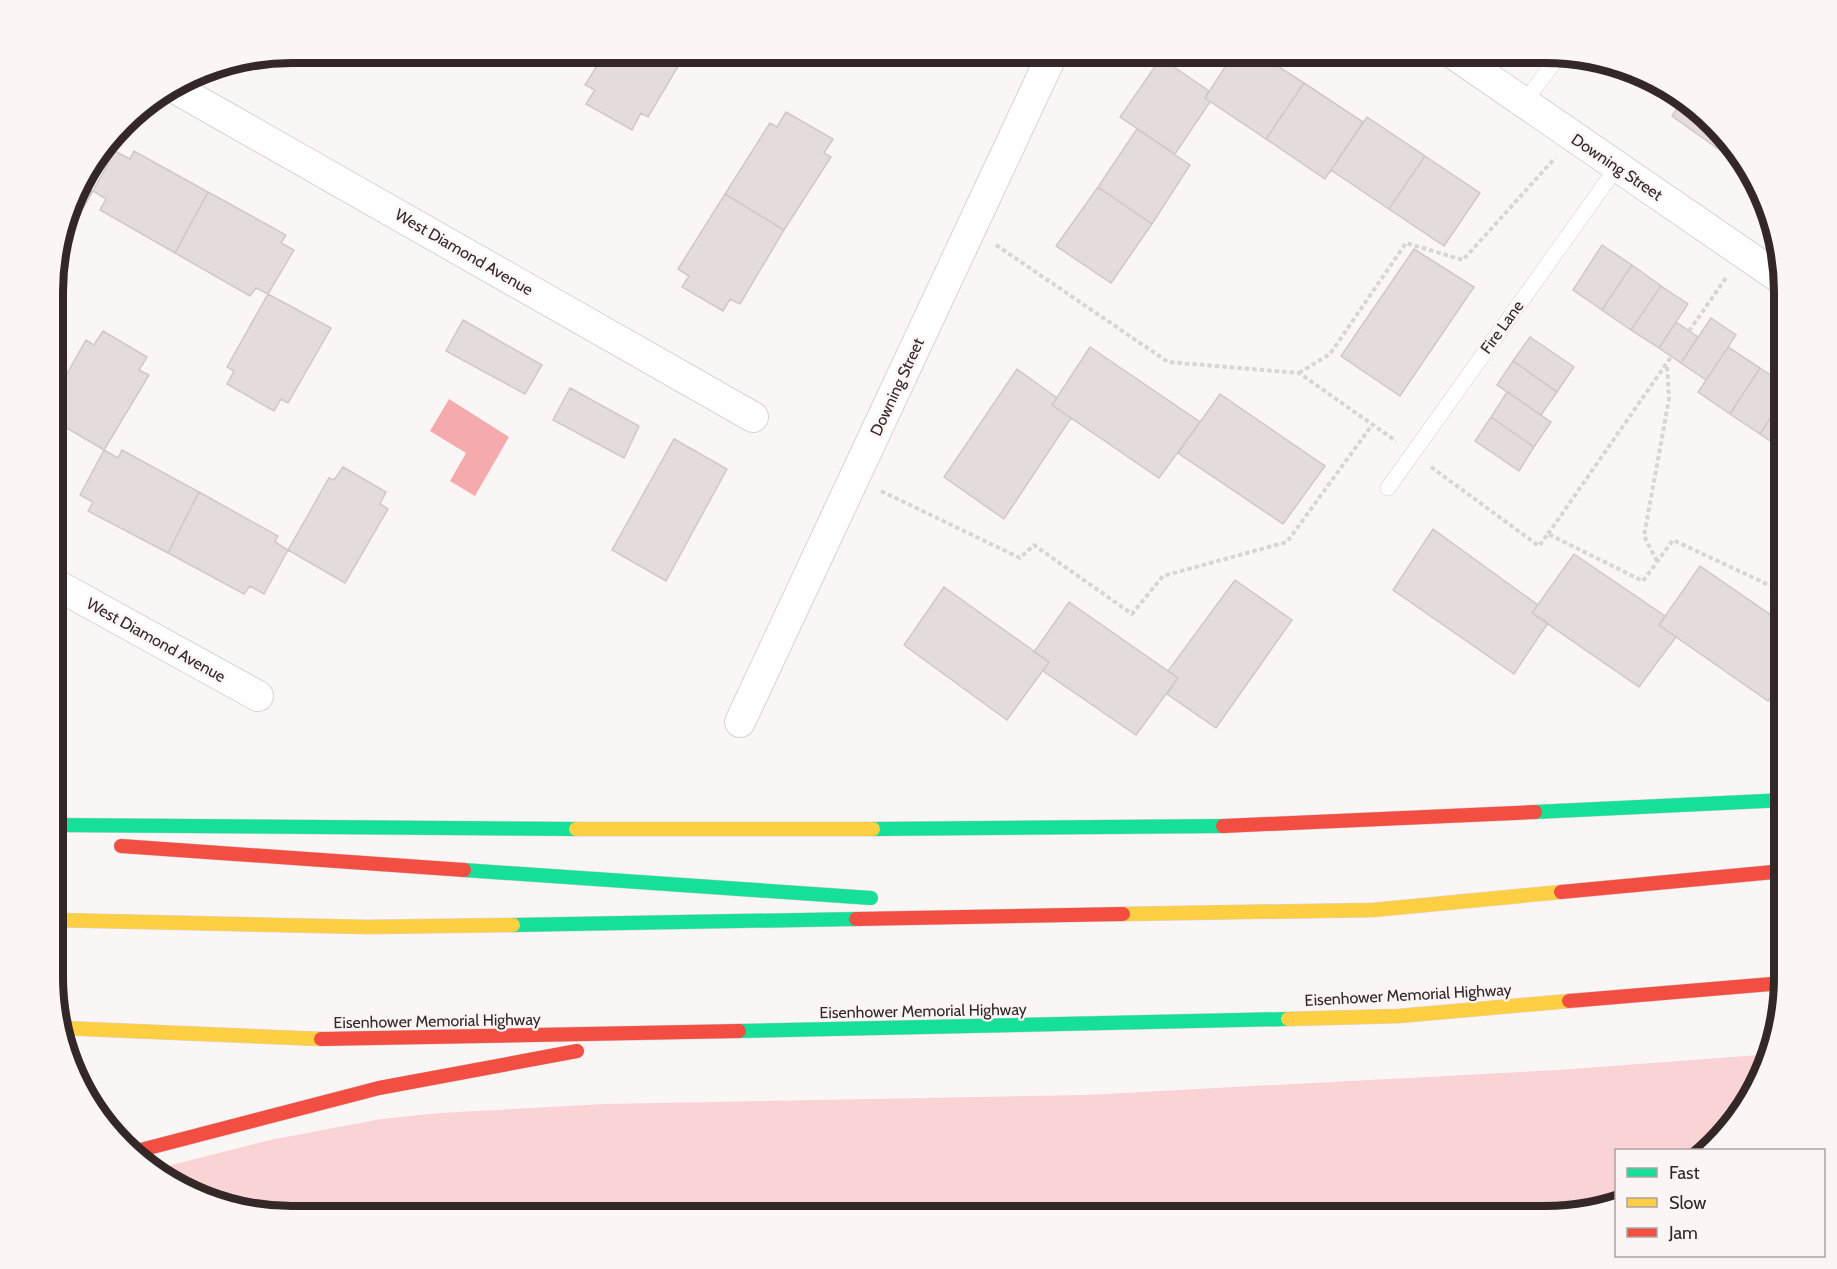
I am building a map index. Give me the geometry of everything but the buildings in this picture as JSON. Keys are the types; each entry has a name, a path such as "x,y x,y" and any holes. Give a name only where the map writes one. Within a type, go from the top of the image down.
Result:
{"highway":[{"path":"63,825 745,830 1262,826 1774,800"},
{"path":"101,844 886,899"},
{"path":"63,920 367,927 1074,913 1373,910 1774,872"},
{"path":"933,903 1074,913"},
{"name":"Eisenhower Memorial Highway","path":"69,1028 356,1040 1399,1016 1774,984"},
{"path":"142,1150 379,1088 676,1033"}],"street":[{"name":"Downing Street","path":"740,722 1048,63"},
{"name":"Downing Street","path":"1466,63 1774,274"},
{"name":"West Diamond Avenue","path":"182,91 753,417"},
{"name":"West Diamond Avenue","path":"63,589 258,696"}],"lane":[{"path":"1523,104 1554,63"},
{"name":"Fire Lane","path":"1388,488 1617,167"}],"path":[{"path":"1299,374 1330,354 1406,243 1463,260 1574,138"},
{"path":"971,228 1168,362 1299,374 1372,424 1539,546 1671,357"},
{"path":"1689,331 1743,253"},
{"path":"1658,561 1644,536 1669,399 1667,363"},
{"path":"854,478 1020,558 1034,546 1132,614 1163,576 1287,542 1372,424"},
{"path":"1548,534 1643,581 1673,540 1774,587"},
{"path":"1510,1206 1600,1199"}],"shaded area":[{"path":"449,399 509,437 475,496 450,481 466,453 430,431"},
{"path":"1761,1055 1743,1092 1727,1117 1696,1149 1615,1149 1615,1195 1590,1202 1560,1206 277,1206 247,1202 218,1194 190,1182 165,1167 270,1140 381,1119 439,1113 604,1104 1085,1095 1558,1070"}],"traffic: fast":[{"path":"1535,812 1774,800"},
{"path":"63,825 576,829"},
{"path":"873,829 1223,826"},
{"path":"464,870 871,898"},
{"path":"513,925 856,919"},
{"path":"739,1031 1288,1019"}],"traffic: slow":[{"path":"576,829 873,829"},
{"path":"1123,914 1373,910 1561,892"},
{"path":"63,920 367,927 513,925"},
{"path":"1288,1019 1399,1016 1569,1001"},
{"path":"69,1028 321,1039"}],"traffic: jam":[{"path":"1223,826 1535,812"},
{"path":"121,846 464,870"},
{"path":"1561,892 1774,872"},
{"path":"856,919 1123,914"},
{"path":"1569,1001 1774,984"},
{"path":"321,1039 739,1031"},
{"path":"142,1150 379,1088 577,1051"}]}
